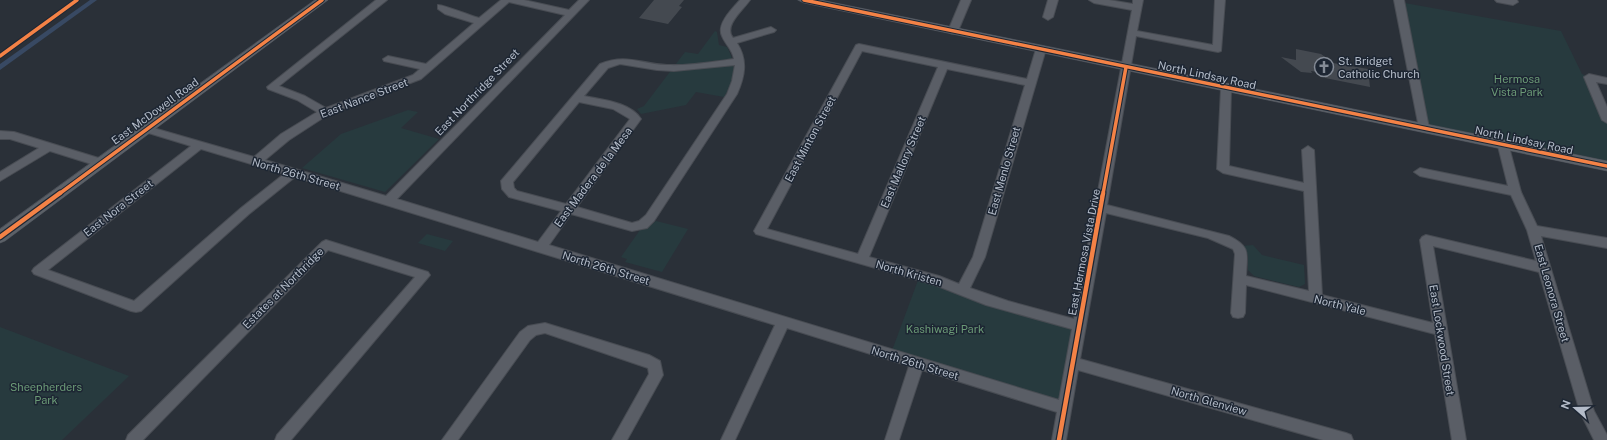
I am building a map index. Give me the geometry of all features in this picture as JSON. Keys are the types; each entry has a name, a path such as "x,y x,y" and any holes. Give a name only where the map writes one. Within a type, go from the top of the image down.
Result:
{"main road":[{"name":"East McDowell Road","path":"0,237 322,0"},
{"name":"North Lindsay Road","path":"804,0 953,30 1226,89 1607,166"}],"street":[{"path":"325,112 301,98 272,88 382,0"},
{"name":"East Nance Street","path":"256,162 285,137 325,112 402,84 417,77 506,0"},
{"path":"512,0 570,13"},
{"name":"East Northridge Street","path":"388,201 584,0"},
{"path":"740,61 663,68 622,60 612,62 604,66 507,182 508,189 513,194 632,227 643,225 650,218 732,94 741,72 740,61 737,51 726,36 725,29 744,0"},
{"path":"731,42 735,26 752,0"},
{"path":"953,30 965,0"},
{"path":"1048,16 1053,0"},
{"path":"1094,0 1138,4"},
{"path":"1133,33 1218,49 1220,0"},
{"path":"1399,0 1424,128"},
{"path":"1500,0 1512,1"},
{"name":"East Hermosa Vista Drive","path":"1059,440 1138,4"},
{"path":"441,7 453,14 481,22"},
{"path":"731,42 771,30"},
{"name":"East Minton Street","path":"760,231 859,47 944,65"},
{"name":"East Menlo Street","path":"962,291 979,258 1041,49"},
{"path":"388,58 428,68"},
{"path":"944,65 1030,83"},
{"name":"East Mallory Street","path":"862,259 944,65"},
{"path":"1607,81 1589,78 1607,120"},
{"path":"1226,89 1223,169 1310,188"},
{"name":"East Madera de la Mesa","path":"540,248 636,119 631,113 623,109 577,98"},
{"name":"North 26th Street","path":"146,130 388,201 1065,408"},
{"path":"0,135 10,135 100,163"},
{"name":"East Nora Street","path":"199,145 38,271 136,308 245,211 293,173"},
{"name":"East Leonora Street","path":"1504,146 1515,192 1533,230 1587,412 1602,440"},
{"path":"0,177 49,147"},
{"path":"1308,150 1316,299"},
{"path":"1420,172 1515,192"},
{"path":"1101,208 1209,234 1225,239 1238,246 1241,254 1238,313"},
{"path":"1533,230 1607,243"},
{"name":"North Kristen","path":"760,231 940,280 962,291 1017,309 1079,326"},
{"name":"East Lockwood Street","path":"1459,440 1426,240 1544,268"},
{"name":"Estates at Northridge","path":"133,440 326,245 424,275 282,440"},
{"name":"North Yale","path":"1240,279 1441,330"},
{"path":"728,440 783,323"},
{"path":"449,440 525,336 533,330 545,328 649,361 655,365 656,374 619,440"},
{"name":"North Glenview","path":"1073,363 1346,440"},
{"path":"892,440 917,364"}],"green space":[{"name":"Hermosa Vista Park","path":"1399,2 1561,31 1582,74 1589,77 1607,120 1607,166 1424,128"},
{"path":"715,31 717,32 719,45 727,47 734,66 733,78 724,97 696,92 686,105 641,114 637,109 644,106 685,52 698,54"},
{"path":"408,110 418,112 401,128 439,139 385,192 302,168 341,134"},
{"path":"656,221 688,229 662,272 625,262 627,259 621,257 640,230 648,227"},
{"path":"427,234 453,241 445,251 418,243"},
{"path":"1253,245 1262,255 1304,265 1305,284 1299,287 1254,276 1248,270 1248,256 1242,246"},
{"name":"Kashiwagi Park","path":"920,275 1079,326 1065,408 890,356"},
{"name":"Sheepherders Park","path":"0,327 129,376 62,440 0,440"}],"building":[{"path":"654,0 684,0 679,6 682,7 668,24 639,18"},
{"name":"St. Bridget Catholic Church","path":"1296,49 1321,54 1333,63 1368,69 1370,87 1325,78 1324,73 1311,71 1312,73 1301,72 1281,57 1296,60"}],"waterway":[{"path":"0,68 94,0"}],"cycle path":[{"path":"0,56 77,0"},
{"path":"0,237 322,0"},
{"path":"804,0 1607,166"},
{"path":"1059,440 1126,67"}],"place":[{"name":"St. Bridget Catholic Church","path":"1324,67"}]}
